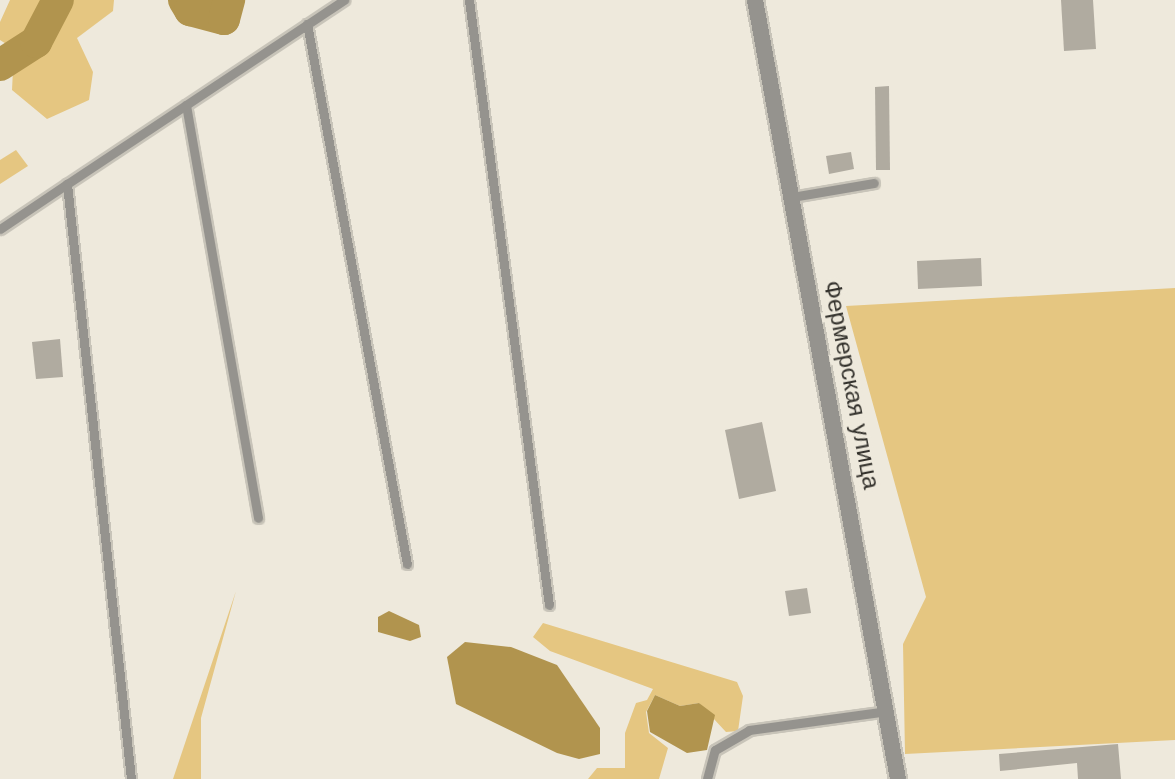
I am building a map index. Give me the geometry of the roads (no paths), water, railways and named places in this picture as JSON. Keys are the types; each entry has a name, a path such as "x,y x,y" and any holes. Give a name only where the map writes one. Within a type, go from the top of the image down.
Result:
{"street":[{"name":"Фермерская улица","path":"755,0 888,711 898,779"}],"lane":[{"path":"0,229 344,0"},
{"path":"469,0 549,605"},
{"path":"307,24 407,564"},
{"path":"186,105 258,518"},
{"path":"792,197 874,183"},
{"path":"67,184 131,779"},
{"path":"707,779 715,750 749,730 888,711"}],"waterway":[{"path":"0,65 36,42 58,0"},
{"path":"184,0 190,10 224,19 229,0"}]}
